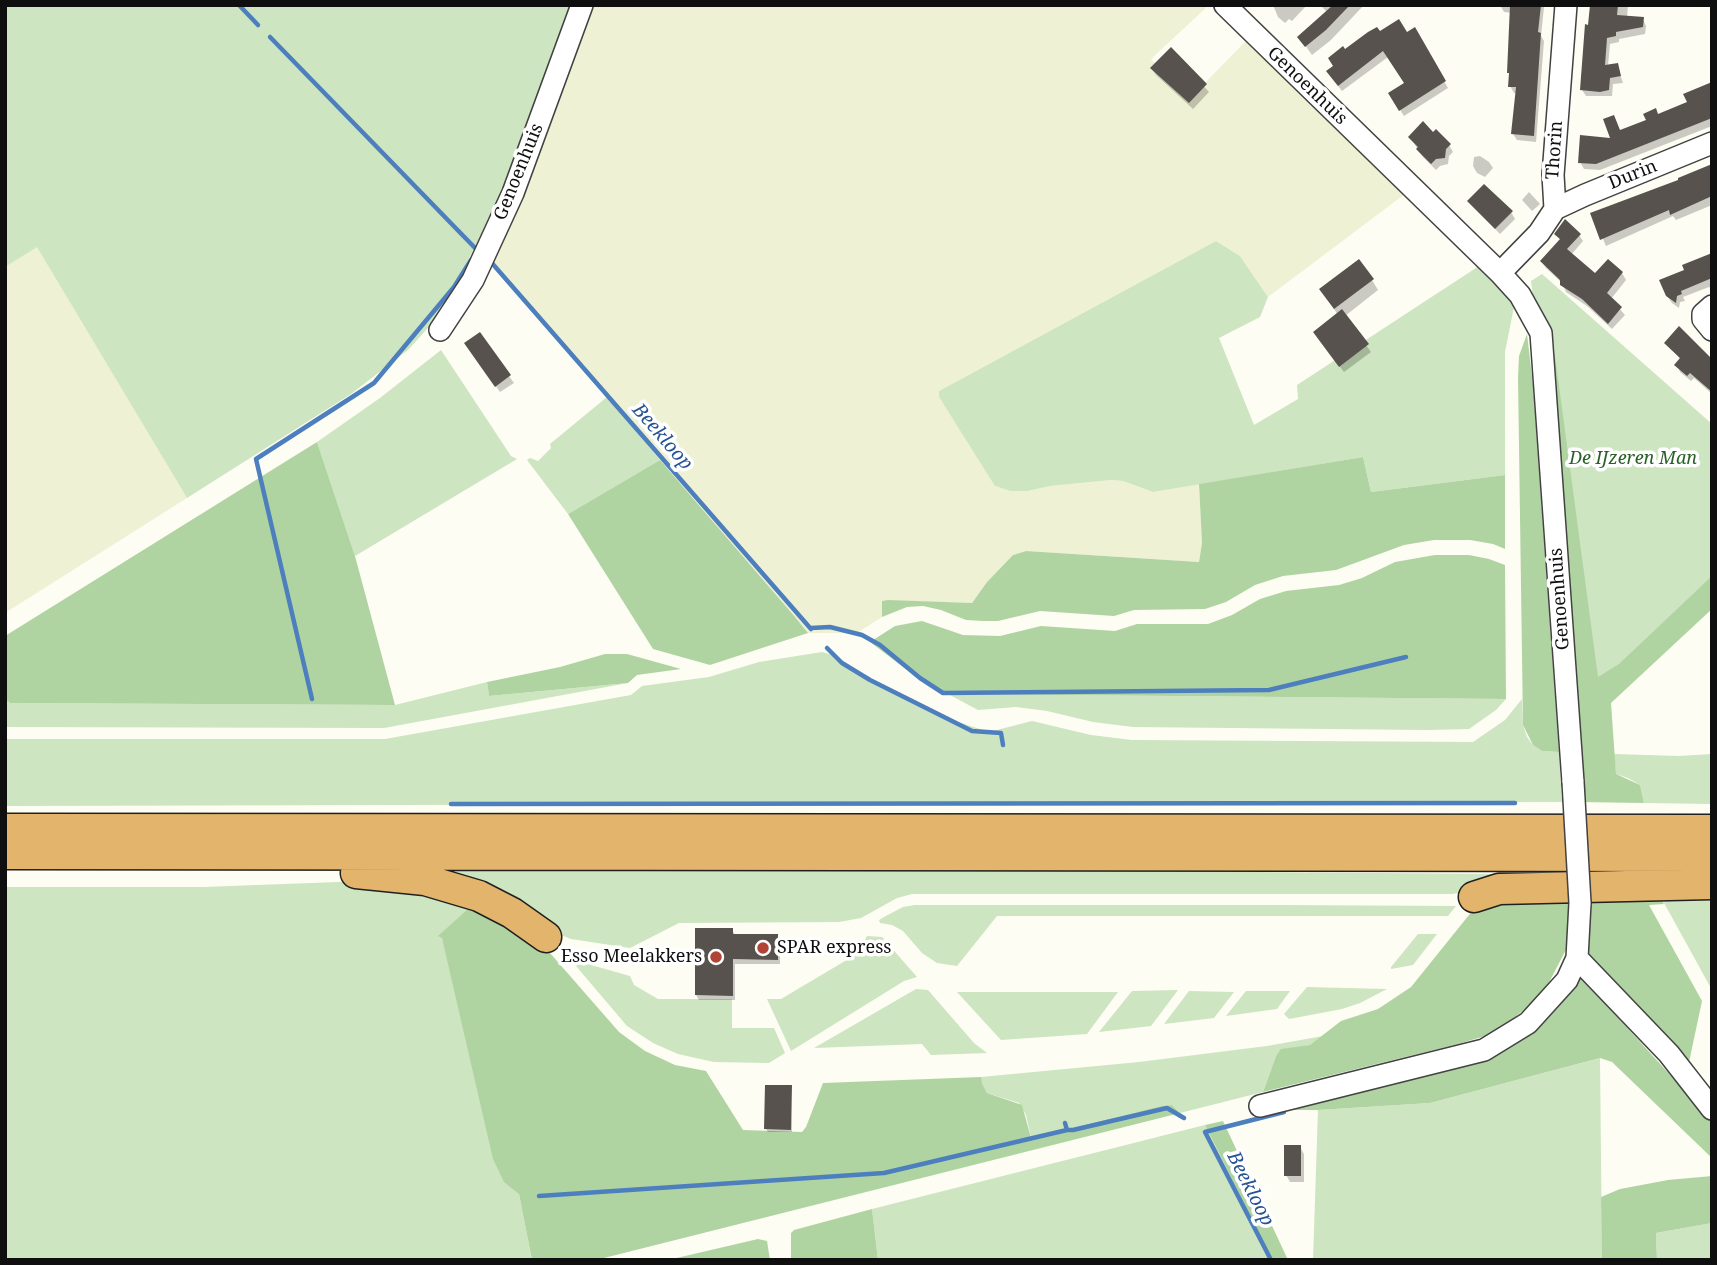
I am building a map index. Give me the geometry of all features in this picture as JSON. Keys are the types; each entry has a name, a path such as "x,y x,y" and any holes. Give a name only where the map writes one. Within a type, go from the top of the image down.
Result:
{"highway":[{"path":"5,829 1712,830"},
{"path":"5,854 1712,856"},
{"path":"200,855 279,869 390,875 425,880 479,896 512,913 546,937"},
{"path":"1474,897 1499,889 1712,884"}],"street":[{"name":"Genoenhuis","path":"440,330 473,280 513,193 582,5"},
{"name":"Genoenhuis","path":"1225,5 1500,273 1520,295 1541,333 1580,903 1577,958 1567,980 1528,1023 1484,1050 1260,1106"},
{"name":"Thorin","path":"1555,209 1553,175 1566,5"},
{"name":"Durin","path":"1555,209 1712,143"},
{"path":"1500,273 1533,241 1555,209"},
{"path":"1577,958 1668,1054 1712,1109"}],"green space":[{"path":"5,5 570,5 499,203 436,319 408,350 351,394 187,498 37,247 5,267"},
{"path":"589,5 1209,5 1151,59 1188,100 1247,40 1405,194 1268,297 1240,256 1216,241 939,391 939,397 997,487 1028,491 1111,480 1123,481 1153,492 1199,484 1202,543 1199,562 1026,551 1013,555 987,582 972,603 882,601 882,617 857,633 808,633 492,263 503,241"},
{"path":"1216,241 1240,256 1268,297 1260,317 1219,338 1254,425 1298,399 1297,385 1479,266 1502,289 1514,307 1505,352 1505,475 1371,492 1363,457 1153,492 1123,481 1111,480 1028,491 1011,491 995,486 939,397 939,391"},
{"path":"37,246 187,498 5,613 5,267"},
{"name":"De IJzeren Man","path":"1542,274 1712,424 1712,597 1586,702 1531,281"},
{"path":"1527,334 1559,752 1542,751 1533,745 1523,725 1518,377 1519,356"},
{"path":"1548,344 1555,356 1598,677 1619,664 1712,576 1712,609 1611,703 1616,774 1640,785 1644,803 1580,802"},
{"path":"441,350 511,456 517,459 355,556 317,442 380,398"},
{"path":"607,397 660,460 568,514 527,460 530,458 538,461 551,448 550,444"},
{"path":"317,442 355,556 395,705 10,703 5,699 5,636"},
{"path":"1363,457 1371,492 1505,475 1505,549 1470,540 1434,540 1404,545 1336,570 1283,576 1255,585 1226,602 1205,609 1134,610 1114,616 1040,611 998,621 983,621 966,620 923,606 907,607 882,617 882,601 888,600 972,603 987,582 1013,555 1026,551 1199,562 1202,543 1199,484"},
{"path":"660,460 808,633 710,665 653,649 568,514"},
{"path":"1435,555 1469,555 1505,565 1506,699 948,694 923,682 870,642 895,626 922,621 963,635 1000,636 1041,626 1115,631 1137,624 1208,624 1232,615 1260,599 1286,591 1339,585 1362,578 1395,562"},
{"path":"822,652 833,655 896,694 949,719 989,732 1032,721 1091,735 1132,740 1473,742 1505,720 1522,699 1523,725 1527,737 1542,751 1559,752 1562,802 5,806 5,739 385,739 631,695 642,686 709,677 759,662"},
{"path":"605,654 627,654 681,669 637,675 628,683 489,696 487,682 560,667"},
{"path":"487,682 489,696 628,683 384,728 5,727 5,699 10,703 395,705"},
{"path":"948,694 1506,699 1496,710 1469,729 1428,730 1133,727 1016,707 978,710"},
{"path":"1614,754 1712,754 1712,804 1644,803 1640,785 1616,774"},
{"path":"1006,870 1497,874 1498,884 1453,894 912,894 897,898 861,918 839,922 679,923 630,948 571,939 403,871"},
{"path":"391,880 477,901 442,938 519,1194 532,1260 5,1260 5,887 204,887"},
{"path":"1712,890 1712,990 1658,892"},
{"path":"1658,892 1664,904 1649,905 1702,1001 1688,1067 1589,956 1585,894"},
{"path":"1571,893 1570,942 1543,994 1506,1025 1485,1036 1458,1044 1263,1092 1281,1049 1310,1045 1341,1021 1378,1009 1411,987 1473,910 1486,901"},
{"path":"477,901 543,945 619,1032 645,1051 675,1065 706,1071 743,1130 802,1132 823,1083 981,1077 987,1093 1022,1105 1031,1138 1161,1106 1172,1105 1180,1113 596,1260 532,1260 519,1194 504,1182 493,1159 442,938 438,936"},
{"path":"1456,906 1448,916 997,916 957,966 937,963 922,953 903,931 880,923 879,920 903,907"},
{"path":"1418,934 1437,934 1413,965 1391,969 1391,967"},
{"path":"867,936 882,937 917,977 904,981 791,1051 767,999 781,999 845,961 858,952"},
{"path":"570,959 630,976 634,985 658,999 732,999 732,1028 774,1028 785,1053 769,1063 714,1062 678,1054 653,1043 627,1026"},
{"path":"1572,977 1581,977 1712,1121 1712,1158 1612,1062 1600,1058 1430,1103 1318,1110 1268,1110 1526,1035 1551,1014 1567,992"},
{"path":"1307,987 1387,989 1342,1009 1289,1019 1284,1014"},
{"path":"916,989 928,990 974,1043 987,1053 931,1055 922,1044 814,1048"},
{"path":"1178,990 1151,1026 1099,1032 1132,991"},
{"path":"1189,991 1234,992 1214,1018 1164,1024"},
{"path":"1246,991 1290,991 1277,1009 1226,1016"},
{"path":"957,992 1118,992 1087,1034 1001,1040"},
{"path":"1323,1036 1310,1045 1290,1049 1276,1056 1263,1092 1180,1113 1172,1105 1161,1106 1031,1138 1026,1115 1019,1103 987,1093 981,1084 981,1077 1139,1062"},
{"path":"1600,1058 1602,1260 1313,1260 1318,1110 1430,1103"},
{"path":"1223,1121 1288,1260 1272,1260 1205,1125"},
{"path":"1205,1125 1272,1260 878,1260 872,1209"},
{"path":"1712,1176 1712,1223 1656,1233 1657,1260 1602,1260 1601,1197 1620,1189 1668,1180"},
{"path":"872,1209 878,1260 791,1260 791,1233 794,1230"},
{"path":"1712,1223 1712,1260 1657,1260 1656,1233"},
{"path":"758,1239 767,1241 770,1260 668,1260"}],"building":[{"path":"1333,5 1350,5 1305,47 1297,37"},
{"path":"1510,5 1541,5 1534,136 1511,134 1516,87 1508,87"},
{"path":"1590,5 1618,5 1617,15 1644,17 1643,27 1616,32 1616,36 1607,38 1605,65 1618,63 1621,76 1610,78 1609,90 1600,92 1580,90 1585,24 1588,25"},
{"path":"1399,19 1407,32 1415,27 1446,81 1399,111 1388,93 1404,83 1383,51 1338,86 1326,71 1333,66 1328,58 1343,46 1345,49 1377,27 1380,31"},
{"path":"1171,47 1207,84 1189,103 1150,68"},
{"path":"1712,82 1712,118 1596,164 1578,163 1580,135 1610,138 1603,119 1614,115 1620,130 1646,120 1643,114 1656,108 1658,114 1687,102 1683,94"},
{"path":"1423,121 1433,132 1436,129 1451,144 1446,149 1445,158 1436,159 1431,164 1408,137"},
{"path":"1712,164 1712,196 1670,215 1669,210 1600,240 1590,213 1678,180"},
{"path":"1484,184 1513,211 1495,229 1467,201"},
{"path":"1565,219 1581,234 1567,249 1595,273 1608,259 1623,272 1607,293 1622,307 1608,324 1582,299 1560,285 1560,280 1540,261 1560,239 1554,234"},
{"path":"1712,253 1712,278 1681,291 1676,303 1666,296 1659,280 1684,270 1682,265"},
{"path":"1359,259 1374,279 1334,309 1319,289"},
{"path":"1342,309 1369,344 1339,367 1313,332"},
{"path":"1679,326 1712,359 1712,392 1690,373 1687,376 1674,365 1680,358 1664,343"},
{"path":"480,332 511,375 495,387 464,343"},
{"path":"695,928 733,928 733,934 778,934 778,960 733,959 733,996 695,995"},
{"path":"765,1085 792,1085 791,1130 764,1129"},
{"path":"1284,1145 1301,1145 1301,1176 1284,1176"}],"waterway":[{"name":"Beekloop","path":"239,5 258,25"},
{"name":"Beekloop","path":"270,37 477,250 476,252"},
{"path":"312,699 256,459 374,383 454,287 471,260"},
{"name":"Beekloop","path":"491,262 811,629"},
{"path":"811,628 830,627 862,635 880,645 943,693 1269,690 1406,657"},
{"name":"Beekloop","path":"827,648 842,663 870,680 972,731 1001,733 1003,745"},
{"path":"451,804 1515,803"},
{"name":"Beekloop","path":"1065,1123 1067,1130 1073,1130 1167,1108 1184,1118"},
{"name":"Beekloop","path":"1271,1260 1205,1132 1284,1112"},
{"path":"539,1196 884,1173 1067,1130"}],"place":[{"name":"SPAR express","path":"763,948"},
{"name":"Esso Meelakkers","path":"716,957"}]}
